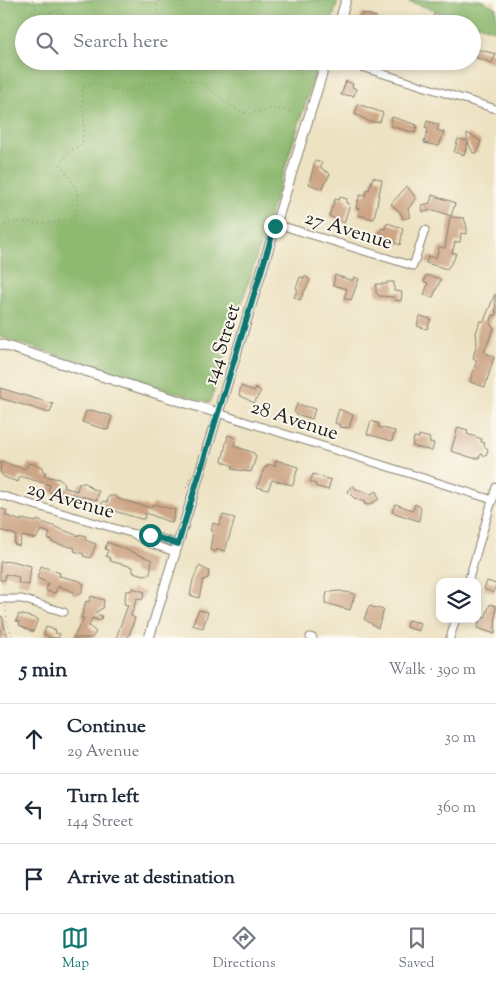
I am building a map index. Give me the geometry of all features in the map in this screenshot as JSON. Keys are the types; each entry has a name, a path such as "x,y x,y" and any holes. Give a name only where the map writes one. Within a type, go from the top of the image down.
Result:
{"street":[{"path":"341,15 346,0"},
{"name":"144 Street","path":"149,638 323,70"},
{"path":"371,70 496,109"},
{"name":"27 Avenue","path":"275,226 286,227 412,266 425,230"},
{"name":"28 Avenue","path":"0,344 493,500"},
{"path":"469,578 496,487"},
{"name":"29 Avenue","path":"0,495 134,534 150,535 177,548"},
{"path":"0,599 22,599 64,612"},
{"path":"450,638 455,623"}],"path":[{"path":"32,0 37,7 32,11 36,15"},
{"path":"157,0 158,15"},
{"path":"41,15 60,10 64,15"},
{"path":"171,70 174,76"},
{"path":"0,227 18,221 38,224 72,220 80,205 78,192 60,163 69,151 82,146 84,126 82,88 94,82 123,92 146,84 163,82 174,76 202,83 237,110 251,114 264,108 278,108 304,115"},
{"path":"6,605 7,621 13,638"}],"green space":[{"path":"0,0 338,0 334,15 15,15 15,70 316,70 210,403 0,337"},
{"path":"405,0 480,0 496,7 496,31 481,26 481,15 449,15"}],"building":[{"path":"481,50 496,54 492,63 481,59"},
{"path":"346,81 353,84 352,87 356,89 354,96 341,95"},
{"path":"358,104 383,113 380,122 370,122 355,114"},
{"path":"392,117 417,125 415,133 391,126"},
{"path":"427,121 439,125 437,130 444,132 439,146 424,143 428,129 425,128"},
{"path":"467,133 481,141 477,153 473,153 468,142 464,155 454,152 458,139 467,141"},
{"path":"315,161 322,163 321,168 330,174 322,189 309,184"},
{"path":"373,177 382,180 374,219 358,215 360,209 356,208 360,195 365,196 367,189 369,190"},
{"path":"407,186 416,198 408,209 410,217 403,219 400,212 391,204"},
{"path":"432,195 455,204 451,216 434,210 423,212 422,205 430,203"},
{"path":"340,197 347,199 346,203 350,204 344,223 329,216 335,199 339,200"},
{"path":"450,217 464,218 467,234 461,233 460,242 455,242 452,253 456,253 447,269 426,263 428,256 436,258 439,247 445,248"},
{"path":"387,223 403,228 400,245 379,235 381,228 385,229"},
{"path":"335,275 350,280 353,280 354,277 359,279 351,300 344,298 347,289 333,285"},
{"path":"426,275 441,279 433,297 424,295 428,283 424,282"},
{"path":"305,276 310,280 300,300 294,297 298,289 296,288 300,277 304,278"},
{"path":"387,282 394,282 394,291 402,292 401,301 394,300 394,297 379,296 376,293 376,284 387,284"},
{"path":"495,294 496,316 493,315 490,324 494,328 484,352 494,357 485,387 470,382 477,360 473,358 477,342 476,333 480,321 484,321"},
{"path":"420,316 431,319 427,329 417,326"},
{"path":"241,386 254,391 256,388 261,391 254,403 239,395"},
{"path":"0,388 53,404 50,413 0,398"},
{"path":"297,404 315,409 312,419 294,412"},
{"path":"339,409 353,415 349,428 339,427 340,425 335,423"},
{"path":"91,410 112,416 108,430 82,422 86,411 91,412"},
{"path":"371,421 379,424 378,427 395,431 392,441 367,434"},
{"path":"458,427 468,430 467,434 482,439 481,442 485,443 484,446 488,449 486,456 481,454 479,458 473,458 451,451"},
{"path":"228,435 236,438 234,446 254,453 256,457 251,472 232,469 233,466 222,461"},
{"path":"419,435 430,438 429,442 434,443 432,451 412,446 414,437 419,438"},
{"path":"276,460 298,467 293,485 272,480 268,490 257,487 265,467 268,464 275,466"},
{"path":"1,462 25,469 29,463 43,467 42,471 46,472 44,476 59,479 64,483 63,487 77,491 79,483 86,483 91,488 99,491 97,500 72,494 71,497 56,495 48,491 50,485 20,476 18,482 4,477 0,472"},
{"path":"313,474 331,480 328,490 315,486 316,484 310,482"},
{"path":"353,486 356,489 371,494 376,491 379,499 369,505 364,504 365,502 354,498 347,491"},
{"path":"109,496 116,496 118,499 151,508 153,504 175,510 172,523 146,513 144,519 141,519 101,507 103,501 107,502"},
{"path":"395,504 413,510 415,504 421,507 419,521 392,512"},
{"path":"0,508 7,511 5,515 21,521 21,519 36,522 37,520 79,536 79,534 86,536 85,540 96,544 90,558 74,551 75,548 51,542 52,540 48,539 50,533 41,530 36,539 22,536 19,546 14,544 16,535 0,530"},
{"path":"223,515 235,518 225,551 217,549 216,552 210,550 213,531 211,531 213,523 219,525"},
{"path":"107,542 152,560 150,574 144,575 133,572 133,567 110,561 110,558 106,556 108,550 105,549"},
{"path":"12,561 31,566 29,585 18,583 19,577 5,574 5,580 0,580 0,562"},
{"path":"41,566 60,573 59,576 80,581 84,584 81,594 73,595 74,592 58,586 55,593 46,591 48,583 37,578"},
{"path":"199,566 209,571 208,578 203,580 199,598 190,595 193,580"},
{"path":"487,581 496,584 494,593 484,589"},
{"path":"132,588 145,592 142,600 137,598 131,616 135,618 128,638 116,638 128,605 124,604 126,591 131,591"},
{"path":"340,591 355,594 350,610 325,603 327,592"},
{"path":"91,596 104,600 103,608 94,613 102,616 100,621 92,618 89,626 96,632 92,638 73,638 84,618 81,618 86,601 89,602"},
{"path":"490,604 496,606 495,634 477,628 479,623 481,623 481,617 485,618"},
{"path":"369,606 384,610 378,628 364,619"},
{"path":"199,610 208,612 203,628 192,625"},
{"path":"19,614 38,619 33,632 19,625 20,622 16,621"},
{"path":"2,616 7,638 0,638 0,617"},
{"path":"408,620 421,623 419,631 406,627"},
{"path":"46,627 56,630 55,633 60,634 58,638 50,638 44,634"}],"route":[{"path":"150,535 178,544 275,226"}]}
